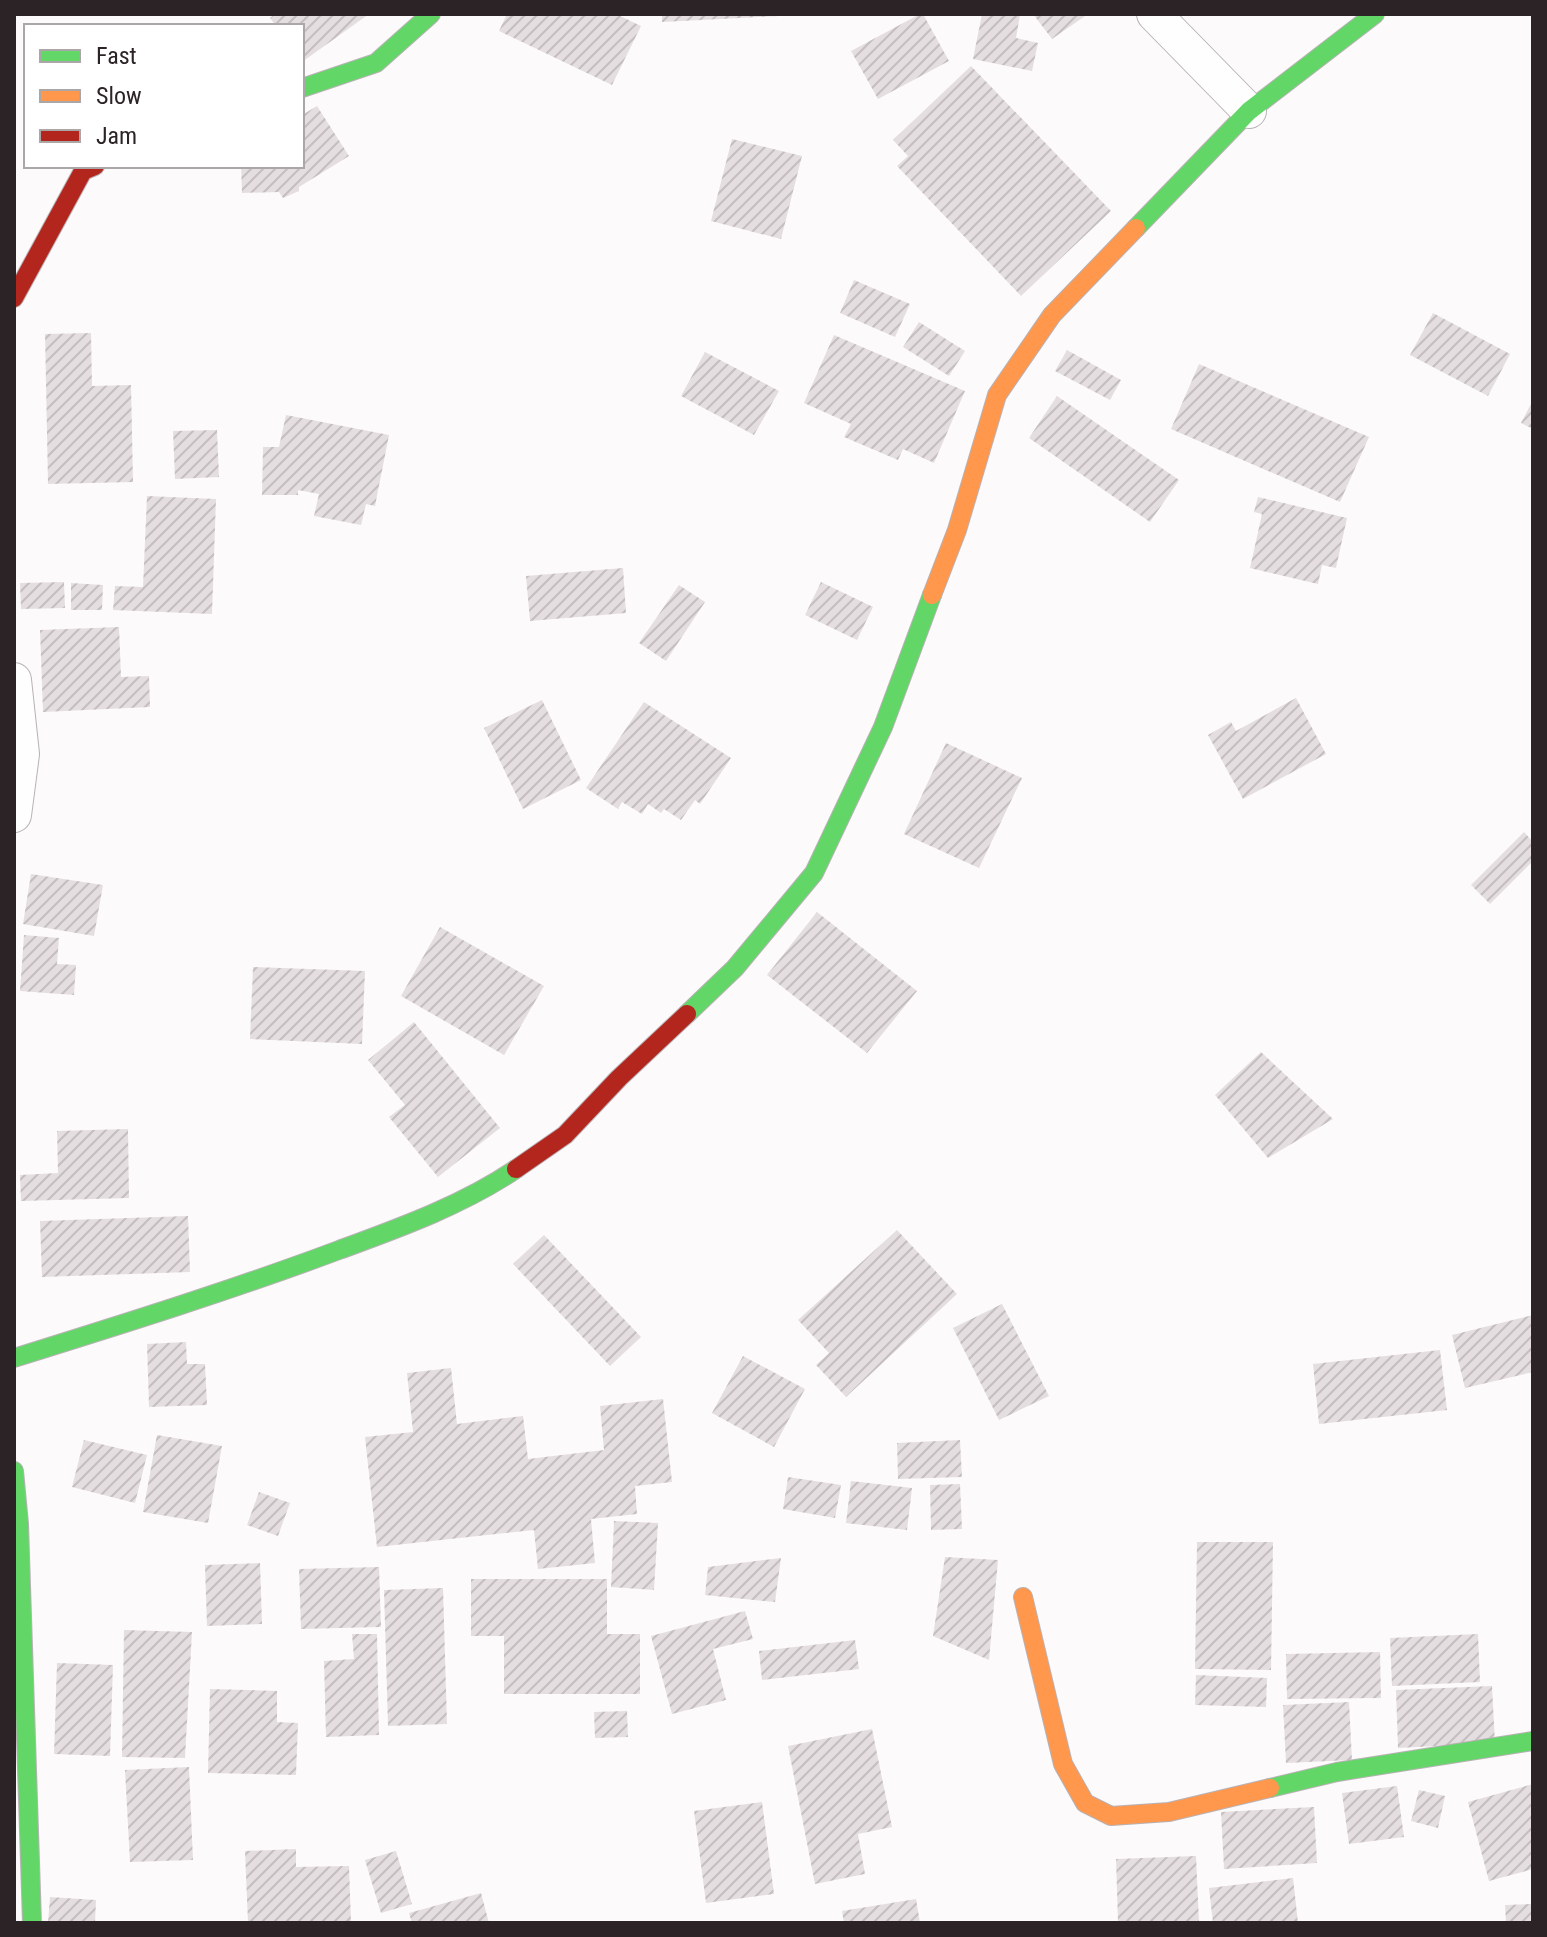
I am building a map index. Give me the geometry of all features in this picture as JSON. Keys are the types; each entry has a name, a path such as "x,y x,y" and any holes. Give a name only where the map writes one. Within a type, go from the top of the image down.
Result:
{"street":[{"path":"304,87 376,63 431,14"},
{"path":"1154,14 1249,111"},
{"path":"14,1358 254,1282 399,1228 496,1182 565,1135 619,1078 735,968 814,873 883,727 957,530 997,395 1052,315 1249,111 1375,14"},
{"path":"14,298 83,171 90,168"},
{"path":"14,680 22,754 14,815"},
{"path":"14,1471 19,1524 32,1923"},
{"path":"1023,1597 1063,1764 1085,1803 1111,1816 1169,1812 1337,1772 1533,1741"}],"building":[{"path":"275,14 369,14 304,61 304,24 274,24 270,18"},
{"path":"507,14 616,14 641,26 612,85 499,31"},
{"path":"662,14 779,14 779,16 662,22"},
{"path":"923,14 949,61 878,99 851,51"},
{"path":"982,14 1020,15 1016,38 1038,43 1032,71 973,59"},
{"path":"1033,14 1088,14 1052,39"},
{"path":"971,66 1111,211 1021,296 897,166 908,156 893,140"},
{"path":"317,106 349,156 299,187 299,191 283,198 279,192 242,193 241,168 304,168 304,114"},
{"path":"732,139 802,156 781,239 711,221"},
{"path":"854,280 910,304 895,337 840,313"},
{"path":"1433,313 1510,354 1488,396 1410,355"},
{"path":"919,322 965,351 949,376 903,347"},
{"path":"91,333 92,386 131,385 133,482 48,484 45,334"},
{"path":"834,335 965,391 934,463 903,449 898,460 844,437 851,424 804,403"},
{"path":"1067,350 1121,380 1110,400 1055,371"},
{"path":"705,352 779,391 754,435 681,396"},
{"path":"1199,364 1369,437 1340,502 1171,429"},
{"path":"1057,396 1179,480 1150,522 1029,438"},
{"path":"1533,400 1533,429 1521,423"},
{"path":"286,415 389,435 375,506 366,504 361,525 314,516 319,494 298,490 298,495 262,495 263,447 279,447"},
{"path":"217,430 219,477 175,479 173,431"},
{"path":"147,496 216,499 212,614 113,610 115,586 143,587"},
{"path":"1258,497 1347,518 1336,568 1322,565 1318,584 1250,568 1262,514 1254,512"},
{"path":"623,568 626,613 530,621 526,576"},
{"path":"64,582 65,608 21,609 20,583"},
{"path":"821,582 873,607 857,640 805,615"},
{"path":"71,583 103,585 102,610 71,610"},
{"path":"679,585 705,602 666,661 639,643"},
{"path":"119,627 121,677 149,676 150,707 43,712 40,630"},
{"path":"1296,698 1326,754 1243,799 1208,735 1231,722 1236,731"},
{"path":"542,700 581,780 523,809 484,728"},
{"path":"644,702 731,758 700,804 695,800 681,820 664,809 661,813 648,804 642,814 622,802 618,809 586,788"},
{"path":"946,743 1022,778 979,868 904,834"},
{"path":"1524,832 1533,842 1533,861 1490,904 1471,885"},
{"path":"31,874 103,885 94,936 23,924"},
{"path":"817,912 917,991 867,1053 767,975"},
{"path":"440,927 544,986 504,1055 401,996"},
{"path":"24,935 59,938 57,964 76,965 74,995 20,991"},
{"path":"253,967 365,971 362,1044 250,1039"},
{"path":"414,1022 500,1128 438,1177 389,1117 405,1105 368,1060"},
{"path":"1261,1052 1333,1119 1268,1158 1215,1095"},
{"path":"128,1129 129,1198 21,1201 20,1175 58,1173 57,1131"},
{"path":"188,1216 190,1272 42,1277 40,1221"},
{"path":"897,1230 957,1294 846,1397 816,1365 829,1353 798,1320"},
{"path":"544,1235 641,1337 610,1366 513,1264"},
{"path":"1002,1304 1049,1396 999,1420 953,1328"},
{"path":"1533,1315 1533,1372 1465,1388 1452,1335"},
{"path":"186,1342 187,1364 205,1364 207,1405 149,1407 147,1344"},
{"path":"1440,1350 1447,1410 1319,1424 1313,1364"},
{"path":"743,1356 805,1389 774,1447 712,1413"},
{"path":"451,1368 457,1424 523,1416 528,1459 604,1450 600,1406 663,1399 672,1482 635,1486 637,1514 591,1519 595,1563 538,1569 534,1530 377,1547 365,1437 413,1432 407,1373"},
{"path":"157,1435 222,1446 208,1523 143,1512"},
{"path":"84,1440 147,1455 135,1503 72,1487"},
{"path":"960,1440 962,1477 898,1479 897,1443"},
{"path":"788,1477 841,1485 835,1518 783,1509"},
{"path":"851,1481 912,1488 907,1530 846,1523"},
{"path":"960,1484 962,1529 931,1530 930,1485"},
{"path":"259,1492 290,1503 278,1536 247,1525"},
{"path":"614,1521 658,1523 654,1590 611,1587"},
{"path":"1197,1542 1273,1542 1271,1670 1195,1669"},
{"path":"945,1557 998,1560 989,1660 933,1636"},
{"path":"781,1558 775,1602 705,1595 708,1567"},
{"path":"260,1563 262,1624 207,1626 205,1565"},
{"path":"379,1567 381,1627 301,1629 299,1569"},
{"path":"471,1579 607,1579 607,1634 640,1634 640,1694 504,1694 504,1636 471,1636"},
{"path":"443,1588 447,1724 388,1726 384,1590"},
{"path":"745,1611 753,1639 713,1649 726,1700 672,1714 651,1636"},
{"path":"124,1630 192,1632 185,1758 122,1757"},
{"path":"352,1634 377,1634 379,1735 326,1737 324,1661 354,1659"},
{"path":"1478,1634 1480,1682 1392,1686 1390,1638"},
{"path":"855,1640 859,1669 762,1680 759,1651"},
{"path":"1380,1652 1381,1698 1287,1699 1286,1654"},
{"path":"57,1663 113,1665 110,1756 54,1754"},
{"path":"1196,1675 1267,1678 1266,1707 1195,1705"},
{"path":"1492,1686 1495,1743 1398,1748 1396,1690"},
{"path":"210,1689 277,1691 277,1722 298,1723 296,1775 208,1773"},
{"path":"1349,1702 1352,1760 1286,1763 1283,1705"},
{"path":"627,1711 628,1737 595,1738 594,1712"},
{"path":"872,1729 892,1827 858,1834 865,1874 815,1884 788,1746"},
{"path":"189,1767 193,1860 130,1862 125,1770"},
{"path":"1533,1784 1533,1869 1489,1881 1468,1802"},
{"path":"1397,1786 1404,1837 1349,1844 1342,1793"},
{"path":"1419,1790 1445,1796 1438,1828 1411,1821"},
{"path":"762,1802 774,1894 706,1903 694,1811"},
{"path":"1314,1807 1317,1863 1224,1869 1221,1812"},
{"path":"296,1849 296,1867 349,1866 351,1923 248,1923 245,1851"},
{"path":"396,1851 412,1904 381,1913 365,1860"},
{"path":"1196,1856 1199,1923 1118,1923 1116,1859"},
{"path":"1293,1878 1298,1923 1213,1923 1209,1888"},
{"path":"481,1893 489,1923 412,1923 409,1913"},
{"path":"50,1897 96,1900 95,1923 48,1923"},
{"path":"916,1899 920,1923 844,1923 842,1911"},
{"path":"1532,1904 1533,1923 1506,1923 1505,1905"}],"traffic: fast":[{"path":"304,87 376,63 431,14"},
{"path":"1136,228 1249,111 1375,14"},
{"path":"687,1014 735,968 814,873 883,727 932,595"},
{"path":"14,1358 218,1293 385,1233 453,1205 516,1169"},
{"path":"14,1471 19,1524 32,1923"},
{"path":"1270,1788 1337,1772 1533,1741"}],"traffic: slow":[{"path":"932,595 957,530 997,395 1052,315 1136,228"},
{"path":"1023,1597 1063,1764 1085,1803 1111,1816 1169,1812 1270,1788"}],"traffic: jam":[{"path":"14,298 83,171 90,168"},
{"path":"516,1169 565,1135 619,1078 687,1014"}]}
